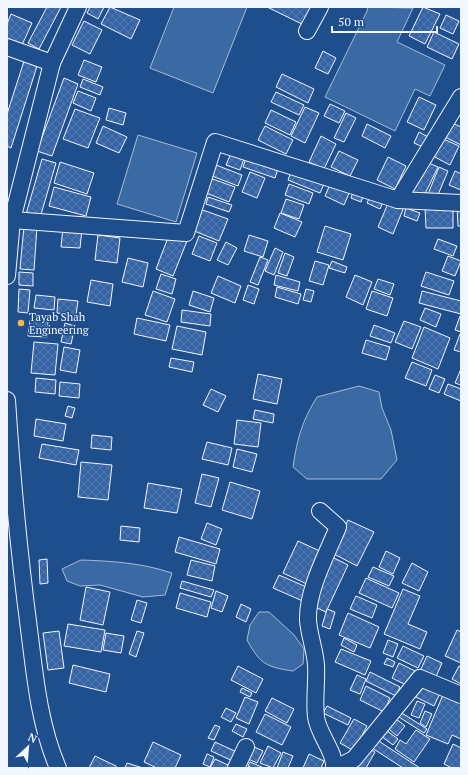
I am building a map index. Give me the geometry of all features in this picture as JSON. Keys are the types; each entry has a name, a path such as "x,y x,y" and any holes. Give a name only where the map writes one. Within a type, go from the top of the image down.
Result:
{"street":[{"path":"7,276 9,229 52,63 78,7"},
{"path":"307,31 320,7"},
{"path":"7,46 52,63"},
{"path":"398,200 461,97"},
{"path":"9,229 186,233 215,142 398,200 461,202"},
{"path":"7,400 12,473 36,687 48,746 58,768"},
{"path":"320,511 338,527 316,581 309,606 308,620 316,665 316,718 325,744 335,761 335,768 354,759 420,678 461,696"},
{"path":"236,768 246,747"}],"water":[{"path":"174,7 247,7 213,93 150,68"},
{"path":"366,7 413,8 397,42 445,65 430,96 415,89 395,131 325,97 368,9"},
{"path":"138,135 197,153 176,222 117,204"},
{"path":"359,386 379,392 382,408 391,430 397,460 381,479 307,479 293,467 296,448 307,414 317,397"},
{"path":"81,560 127,563 172,573 165,595 143,597 100,585 80,586 67,581 62,569"},
{"path":"259,612 269,612 294,635 304,649 303,664 293,671 284,670 270,666 260,659 247,640 250,625"}],"building":[{"path":"47,7 61,7 39,49 28,43"},
{"path":"90,7 104,7 98,19 87,13"},
{"path":"110,7 140,20 131,39 101,24"},
{"path":"267,7 315,7 306,26"},
{"path":"423,7 440,14 425,44 409,36"},
{"path":"11,14 32,23 22,45 7,38 7,24"},
{"path":"446,15 459,21 453,34 440,28"},
{"path":"84,21 102,30 90,54 72,45"},
{"path":"434,32 459,44 452,59 427,47"},
{"path":"323,51 336,58 328,74 315,68"},
{"path":"25,58 38,63 11,148 7,146 7,114"},
{"path":"84,60 102,67 96,82 78,75"},
{"path":"282,74 314,89 308,103 276,87"},
{"path":"64,78 78,84 52,156 37,151"},
{"path":"83,79 103,87 100,95 80,87"},
{"path":"78,91 96,98 91,111 73,103"},
{"path":"276,92 304,105 299,115 271,102"},
{"path":"419,97 436,105 424,130 407,122"},
{"path":"330,104 345,111 339,123 324,116"},
{"path":"305,107 319,113 305,143 291,136"},
{"path":"109,108 126,113 123,125 106,120"},
{"path":"75,109 100,118 88,148 63,139"},
{"path":"271,110 296,122 290,135 265,123"},
{"path":"346,113 356,118 344,142 334,138"},
{"path":"450,122 461,127 461,145 443,136"},
{"path":"367,124 391,136 385,148 362,136"},
{"path":"103,126 127,137 119,153 96,143"},
{"path":"265,126 293,140 286,154 258,140"},
{"path":"419,132 430,138 425,148 414,143"},
{"path":"321,136 336,144 324,169 309,162"},
{"path":"439,137 459,146 450,165 431,155"},
{"path":"232,151 245,156 240,170 226,165"},
{"path":"339,151 358,160 350,176 331,167"},
{"path":"247,155 279,166 275,178 243,167"},
{"path":"388,157 406,166 395,189 377,180"},
{"path":"42,159 56,163 40,218 26,214"},
{"path":"424,161 438,167 423,198 410,192"},
{"path":"60,162 94,173 87,194 54,183"},
{"path":"216,165 242,175 238,186 212,176"},
{"path":"439,167 448,171 437,197 428,194"},
{"path":"292,169 325,182 320,193 288,180"},
{"path":"455,171 461,174 461,190 449,185"},
{"path":"250,172 265,178 257,198 242,192"},
{"path":"207,177 235,187 229,202 201,191"},
{"path":"331,182 350,191 344,205 325,196"},
{"path":"289,184 313,193 309,204 285,195"},
{"path":"54,187 91,197 86,216 49,206"},
{"path":"354,190 364,194 361,202 351,198"},
{"path":"371,194 384,200 380,209 367,203"},
{"path":"208,197 232,205 229,212 206,204"},
{"path":"286,199 304,205 299,219 281,213"},
{"path":"389,201 404,207 393,234 378,227"},
{"path":"425,207 453,207 453,228 426,228"},
{"path":"457,207 461,207 461,226 458,226"},
{"path":"406,208 420,213 417,221 404,216"},
{"path":"200,209 228,219 219,241 192,230"},
{"path":"280,213 302,222 295,237 274,228"},
{"path":"24,226 37,227 34,270 20,269"},
{"path":"325,226 351,234 343,260 317,252"},
{"path":"63,227 82,229 80,248 61,247"},
{"path":"98,235 120,238 117,263 95,260"},
{"path":"169,235 187,241 173,276 156,269"},
{"path":"249,235 268,241 263,257 244,251"},
{"path":"199,236 217,243 210,261 192,254"},
{"path":"438,239 457,246 453,256 434,249"},
{"path":"226,242 237,248 228,265 217,260"},
{"path":"275,248 283,252 274,275 265,271"},
{"path":"285,253 294,257 287,276 278,273"},
{"path":"448,256 461,261 455,276 442,271"},
{"path":"260,257 268,260 258,285 250,282"},
{"path":"128,258 148,263 143,287 122,282"},
{"path":"315,261 329,265 323,285 309,281"},
{"path":"332,261 347,267 345,273 329,268"},
{"path":"19,272 33,273 33,286 19,285"},
{"path":"426,272 454,281 449,295 421,286"},
{"path":"161,274 176,279 172,294 156,289"},
{"path":"276,275 300,282 298,291 274,285"},
{"path":"355,275 372,282 363,305 346,297"},
{"path":"218,276 241,286 235,303 211,293"},
{"path":"378,279 394,284 390,295 374,289"},
{"path":"91,280 113,284 110,306 87,302"},
{"path":"248,285 259,289 254,304 243,300"},
{"path":"277,287 301,294 298,304 275,297"},
{"path":"19,289 30,290 28,313 18,312"},
{"path":"306,289 314,291 311,302 303,300"},
{"path":"153,291 175,299 167,322 145,315"},
{"path":"193,291 214,298 210,312 189,305"},
{"path":"372,291 393,298 387,316 366,309"},
{"path":"422,291 461,301 461,314 419,303"},
{"path":"36,295 55,297 54,310 34,308"},
{"path":"58,299 78,301 76,315 57,313"},
{"path":"425,308 441,314 436,327 420,320"},
{"path":"182,310 211,314 210,326 181,322"},
{"path":"460,316 461,317 461,332 455,330"},
{"path":"137,318 170,325 166,341 134,334"},
{"path":"30,320 48,321 47,337 28,336"},
{"path":"404,321 421,327 412,349 395,342"},
{"path":"65,323 75,326 71,344 61,342"},
{"path":"374,325 395,333 391,343 370,336"},
{"path":"177,326 206,332 202,355 172,349"},
{"path":"424,327 450,338 438,369 412,358"},
{"path":"461,334 461,352 454,350"},
{"path":"366,340 390,347 386,360 362,353"},
{"path":"34,342 58,344 55,375 31,373"},
{"path":"64,347 80,350 76,373 60,370"},
{"path":"171,358 194,362 192,372 169,367"},
{"path":"412,362 432,370 426,386 405,378"},
{"path":"461,369 461,385 455,383"},
{"path":"258,374 282,379 277,404 253,399"},
{"path":"435,375 445,379 439,393 429,389"},
{"path":"36,378 56,380 55,394 35,392"},
{"path":"60,382 80,384 79,398 59,396"},
{"path":"448,384 461,389 461,401 444,394"},
{"path":"211,389 226,396 218,412 203,405"},
{"path":"68,406 75,408 72,418 65,416"},
{"path":"255,410 274,414 273,423 253,419"},
{"path":"36,419 66,424 63,441 34,436"},
{"path":"237,420 261,423 258,447 234,444"},
{"path":"92,435 112,437 111,450 91,448"},
{"path":"207,442 232,448 228,465 202,459"},
{"path":"42,444 79,450 76,465 39,458"},
{"path":"237,449 257,454 252,472 233,467"},
{"path":"81,462 112,465 108,500 78,497"},
{"path":"202,474 219,478 211,507 195,503"},
{"path":"230,482 260,491 252,519 222,510"},
{"path":"148,483 182,489 177,513 144,508"},
{"path":"348,520 374,532 357,566 332,553"},
{"path":"207,523 222,529 216,545 201,539"},
{"path":"121,526 140,528 139,542 120,540"},
{"path":"179,537 220,549 216,564 175,552"},
{"path":"298,541 324,553 309,585 283,573"},
{"path":"386,551 400,558 393,574 379,567"},
{"path":"332,557 348,565 326,612 310,605"},
{"path":"47,559 48,583 40,584 39,560"},
{"path":"191,560 215,566 212,581 187,575"},
{"path":"412,563 428,572 419,591 402,583"},
{"path":"373,567 394,576 389,586 368,577"},
{"path":"279,575 311,589 305,602 273,588"},
{"path":"366,578 399,593 392,608 359,593"},
{"path":"182,581 214,590 211,597 180,588"},
{"path":"86,587 110,592 103,625 80,620"},
{"path":"403,589 420,596 408,624 427,632 420,649 384,634"},
{"path":"216,591 228,596 222,612 211,608"},
{"path":"180,593 211,602 207,617 176,608"},
{"path":"356,596 377,605 372,618 350,609"},
{"path":"137,600 147,603 141,623 131,620"},
{"path":"241,604 251,609 246,622 236,617"},
{"path":"327,609 335,612 330,629 322,626"},
{"path":"348,613 379,627 370,648 339,635"},
{"path":"68,624 105,630 101,652 64,646"},
{"path":"457,630 461,632 461,663 445,656"},
{"path":"59,631 64,668 48,670 43,633"},
{"path":"137,631 144,633 136,657 129,654"},
{"path":"106,633 124,636 121,653 103,650"},
{"path":"344,638 357,645 354,652 341,645"},
{"path":"388,640 398,644 393,657 383,653"},
{"path":"403,646 424,656 418,668 397,658"},
{"path":"341,649 371,661 365,675 335,662"},
{"path":"427,656 442,663 435,679 420,671"},
{"path":"387,658 395,662 393,667 384,664"},
{"path":"399,663 415,671 408,686 392,678"},
{"path":"73,665 110,674 106,692 69,683"},
{"path":"238,666 263,679 256,693 231,680"},
{"path":"459,666 461,667 461,684 452,679"},
{"path":"370,672 400,687 396,696 366,681"},
{"path":"357,675 366,679 360,694 350,690"},
{"path":"419,680 441,691 434,706 412,695"},
{"path":"366,686 390,698 384,712 360,700"},
{"path":"242,688 252,693 250,697 240,692"},
{"path":"445,690 461,697 461,739 452,735 448,744 426,735"},
{"path":"245,697 258,702 249,724 236,718"},
{"path":"272,698 294,709 287,723 265,711"},
{"path":"417,701 425,704 419,718 411,715"},
{"path":"327,706 351,718 348,725 323,713"},
{"path":"226,708 236,713 231,722 221,717"},
{"path":"394,708 427,729 424,733 391,712"},
{"path":"425,711 432,714 426,727 420,723"},
{"path":"265,714 291,727 282,745 256,732"},
{"path":"390,714 405,726 397,736 382,723"},
{"path":"354,719 367,726 354,751 340,743"},
{"path":"236,724 247,729 243,737 232,731"},
{"path":"215,725 220,727 214,740 208,738"},
{"path":"382,727 398,739 393,745 377,733"},
{"path":"416,730 430,739 414,762 395,749 400,740 406,744"},
{"path":"374,738 420,768 403,768 369,746"},
{"path":"153,742 181,755 175,768 157,768 144,762"},
{"path":"215,742 239,753 235,762 211,751"},
{"path":"453,744 461,748 461,768 452,768 444,764"},
{"path":"250,745 263,751 257,763 244,757"},
{"path":"268,746 281,753 273,768 260,763"},
{"path":"366,747 375,752 366,768 354,768"},
{"path":"283,752 293,756 288,768 277,768"},
{"path":"207,754 214,757 210,767 203,764"},
{"path":"309,754 324,761 321,768 303,768"},
{"path":"95,756 116,766 116,768 89,768"},
{"path":"215,759 228,765 227,768 210,768"},
{"path":"250,762 264,768 252,768 248,766"},
{"path":"127,763 143,768 125,768"}],"place":[{"name":"Tayab Shah Engineering","path":"21,323"}]}
